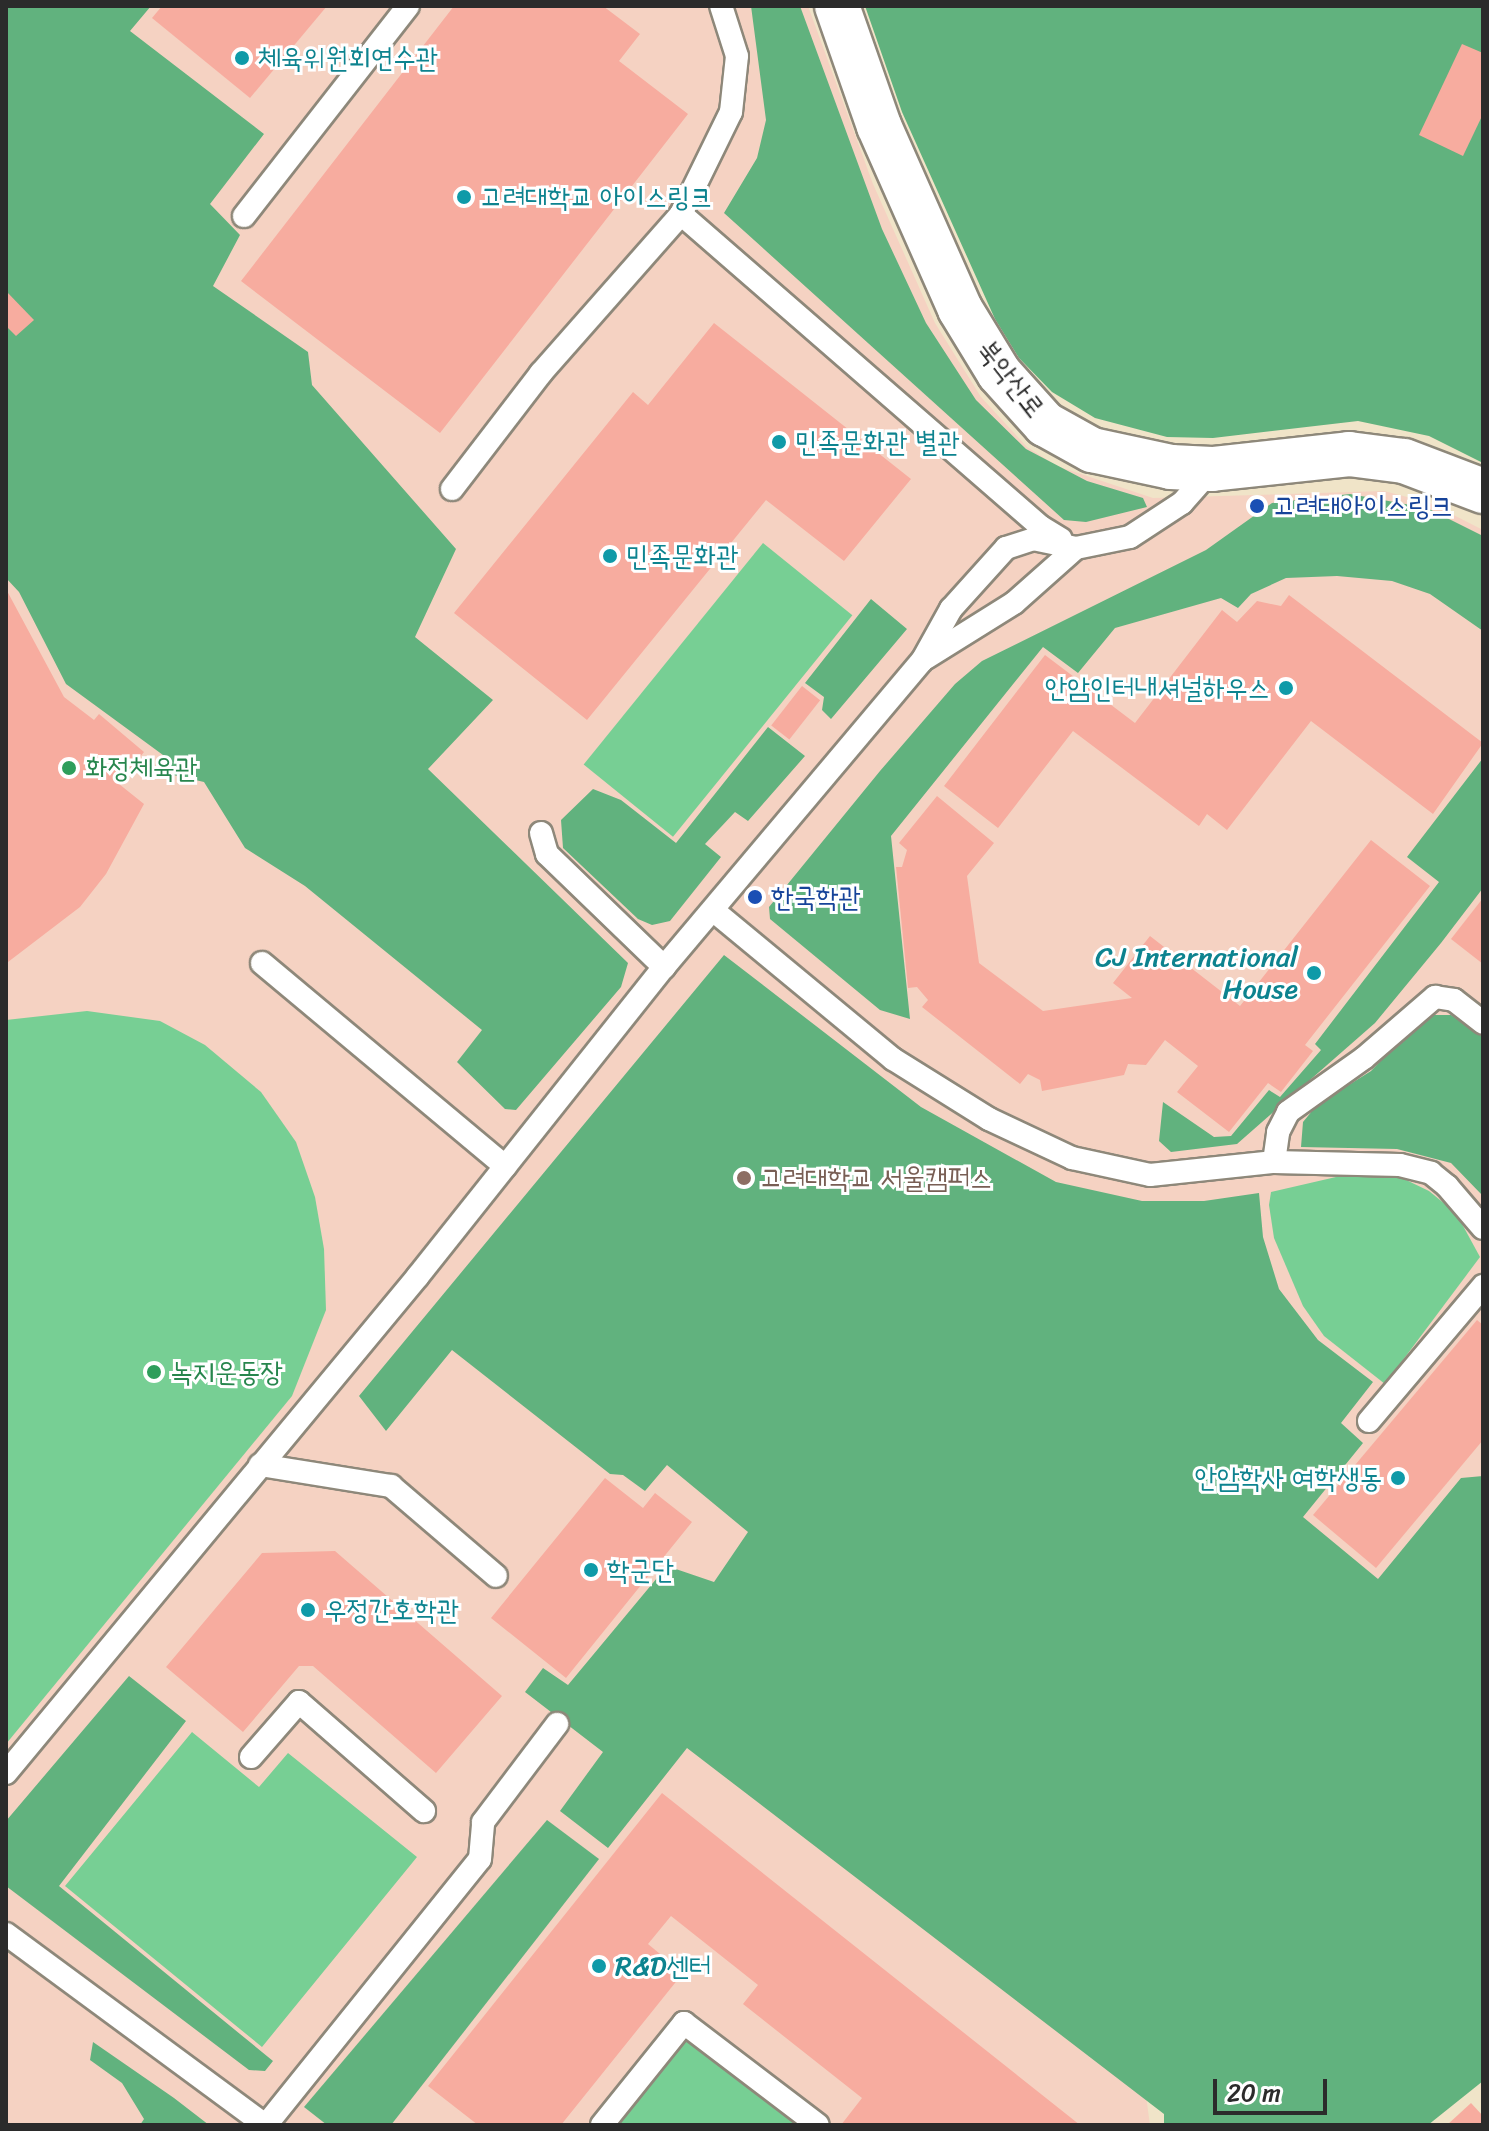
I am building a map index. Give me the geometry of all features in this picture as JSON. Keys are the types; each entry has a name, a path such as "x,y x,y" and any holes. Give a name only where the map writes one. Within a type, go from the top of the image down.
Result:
{"street":[{"name":"북악산로","path":"837,6 879,126 960,309 1020,400 1045,424 1092,450 1171,467 1212,469 1349,454 1404,461 1483,491"}],"lane":[{"path":"244,216 408,6"},
{"path":"452,489 541,373 681,214 731,112 737,56 721,6"},
{"path":"681,214 1041,527 1076,548"},
{"path":"922,661 1014,603 1076,548 1152,527 1212,469"},
{"path":"6,1773 505,1166 664,967 922,661 951,609 1006,548 1033,539 1076,548"},
{"path":"541,833 547,854 664,967"},
{"path":"714,911 893,1059 989,1119 1072,1158 1150,1175 1274,1162 1364,1161 1417,1168 1447,1186 1483,1228"},
{"path":"262,963 505,1166"},
{"path":"1274,1162 1288,1112 1364,1058 1435,997 1454,1000 1483,1023"},
{"path":"1369,1421 1483,1286"},
{"path":"260,1465 391,1486 496,1576"},
{"path":"251,1757 299,1702 424,1811"},
{"path":"6,1934 265,2125 480,1859 483,1822 557,1724"},
{"path":"602,2125 684,2023 818,2125"}],"shaded area":[{"name":"고려대학교 서울캠퍼스","path":"6,6 808,6 873,184 935,323 981,397 1027,447 1057,466 1153,498 1384,491 1430,503 1483,530 1483,1884 1137,2030 1150,2125 6,2125"}],"green space":[{"path":"6,6 151,6 130,31 264,134 210,204 240,235 213,286 308,352 312,385 456,549 415,637 493,700 428,769 628,963 621,987 516,1110 505,1109 457,1062 482,1030 305,886 245,848 204,782 169,774 163,755 66,684 19,592 6,578"},
{"path":"751,6 800,6 882,229 926,323 976,400 1026,449 1087,481 1143,498 1147,507 1086,522 1064,520 724,213 757,158 766,120"},
{"path":"865,6 1483,6 1483,463 1429,436 1358,421 1213,438 1167,437 1095,418 1052,392 1019,358 995,319 902,112"},
{"path":"1350,494 1427,508 1483,536 1483,631 1430,594 1392,581 1337,576 1286,578 1251,594 1238,608 1221,598 1115,628 1078,673 1043,647 891,836 910,1019 880,1010 770,919 769,907 880,771 955,684 982,661 1206,550 1272,503"},
{"path":"763,543 852,615 673,837 584,764"},
{"path":"871,599 907,629 831,719 822,710 824,697 805,683"},
{"path":"768,727 805,756 748,821 735,812 705,844 721,857 670,921 652,925 638,919 563,848 561,820 593,789 621,800 676,843"},
{"path":"1483,758 1483,888 1441,943 1375,1023 1237,1144 1171,1152 1159,1141 1163,1102 1214,1137 1231,1136 1269,1090 1280,1097 1321,1050 1315,1044 1439,882 1407,857"},
{"path":"724,955 921,1107 1056,1182 1142,1201 1204,1201 1259,1193 1263,1237 1279,1289 1318,1340 1373,1382 1341,1423 1363,1443 1303,1517 1378,1579 1461,1478 1483,1476 1483,2081 1428,2125 1164,2125 1164,2114 687,1748 608,1848 560,1811 603,1752 525,1692 543,1668 568,1685 667,1566 714,1582 748,1532 667,1465 645,1491 623,1475 610,1474 452,1350 386,1431 359,1396"},
{"name":"녹지운동장","path":"87,1011 160,1021 205,1045 261,1092 296,1142 315,1197 324,1249 326,1310 292,1396 6,1744 6,1020"},
{"path":"1433,1015 1451,1015 1483,1037 1483,1196 1451,1163 1397,1149 1301,1147 1303,1122 1317,1105 1371,1071 1418,1021"},
{"path":"1369,1175 1402,1178 1429,1191 1456,1213 1480,1257 1385,1384 1324,1336 1303,1306 1274,1238 1269,1205 1271,1192 1336,1177"},
{"path":"129,1676 186,1721 59,1886 273,2061 265,2071 249,2070 6,1886 6,1821"},
{"path":"192,1732 259,1787 288,1753 417,1857 262,2047 65,1886"},
{"path":"547,1820 599,1859 391,2125 327,2125 304,2107"},
{"path":"684,2034 802,2125 613,2125"},
{"path":"93,2042 209,2125 140,2125 144,2119 122,2083 90,2060"}],"building":[{"name":"체육위원회연수관","path":"162,6 327,6 250,98 152,18"},
{"name":"고려대학교 아이스링크","path":"454,6 603,6 640,34 619,61 688,114 440,433 241,281"},
{"path":"1462,44 1483,53 1483,114 1463,156 1419,135"},
{"path":"6,291 34,320 16,336 6,326"},
{"name":"민족문화관","path":"714,323 911,479 844,561 766,500 587,720 454,613 633,392 648,405"},
{"name":"화정체육관","path":"6,589 64,697 94,720 99,714 144,752 119,784 144,804 106,874 80,907 8,962"},
{"name":"안암인터내셔널하우스","path":"1289,595 1483,743 1433,814 1311,721 1227,830 1207,814 1199,826 1073,731 998,828 944,786 1045,655 1135,723 1222,610 1237,622 1257,601 1281,606"},
{"path":"802,686 820,700 789,740 771,725"},
{"name":"CJ International House","path":"937,796 994,843 967,876 979,963 1043,1011 1132,998 1113,983 1150,936 1240,1006 1371,840 1430,886 1305,1045 1313,1051 1281,1092 1268,1083 1229,1132 1177,1092 1198,1066 1165,1040 1146,1065 1128,1064 1124,1075 1042,1091 1040,1080 1028,1074 1020,1084 922,1007 928,1000 917,987 908,988 896,867 902,867 907,850 899,843"},
{"path":"1483,898 1483,964 1451,939"},
{"name":"안암학사 여학생동","path":"1477,1320 1483,1325 1483,1440 1376,1568 1313,1515"},
{"name":"학군단","path":"605,1478 643,1508 655,1493 692,1522 566,1678 491,1618"},
{"name":"우정간호학관","path":"335,1551 502,1696 436,1773 313,1666 299,1666 243,1732 166,1667 262,1553"},
{"name":"R&D센터","path":"662,1793 1080,2125 841,2125 862,2098 743,2004 758,1985 671,1916 648,1944 683,1973 561,2125 478,2125 428,2086"},
{"path":"1471,2103 1483,2116 1483,2125 1447,2125"}],"place":[{"name":"체육위원회연수관","path":"242,58"},
{"name":"고려대학교 아이스링크","path":"464,197"},
{"name":"민족문화관 별관","path":"779,442"},
{"name":"고려대아이스링크","path":"1257,506"},
{"name":"민족문화관","path":"610,556"},
{"name":"안암인터내셔널하우스","path":"1286,688"},
{"name":"화정체육관","path":"69,768"},
{"name":"한국학관","path":"755,897"},
{"name":"CJ International House","path":"1314,973"},
{"name":"고려대학교 서울캠퍼스","path":"744,1178"},
{"name":"녹지운동장","path":"154,1372"},
{"name":"안암학사 여학생동","path":"1398,1478"},
{"name":"학군단","path":"591,1570"},
{"name":"우정간호학관","path":"308,1610"},
{"name":"R&D센터","path":"599,1966"}]}
